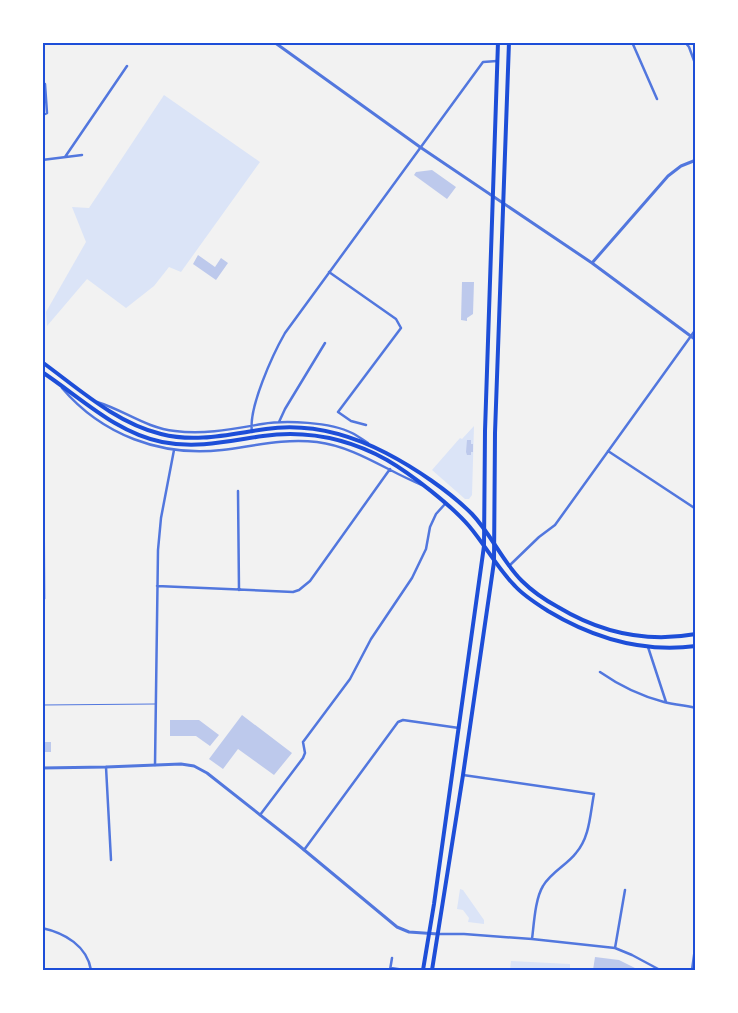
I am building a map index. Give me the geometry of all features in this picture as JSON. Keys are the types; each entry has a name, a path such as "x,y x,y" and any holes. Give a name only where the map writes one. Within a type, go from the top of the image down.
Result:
{"main road":[{"path":"423,970 484,546 485,431 498,42"},
{"path":"432,970 494,562 496,423 508,42"},
{"path":"42,362 124,420 162,435 206,438 280,428 316,430 350,438 378,449 409,466 472,514 521,580 548,602 573,616 601,628 641,637 663,638 696,634"},
{"path":"42,372 121,426 153,440 196,446 279,435 318,436 337,440 368,451 388,461 424,486 468,526 494,562 517,588 539,605 568,623 613,640 648,647 684,648 696,646"}],"street":[{"path":"274,42 420,147 592,263 696,340"},
{"path":"632,42 657,99"},
{"path":"685,42 689,47 696,66"},
{"path":"252,432 251,426 258,396 275,350 285,333 483,62 497,61"},
{"path":"65,157 126,66"},
{"path":"42,114 47,114 45,84"},
{"path":"42,160 82,155"},
{"path":"592,263 668,176 681,166 696,160"},
{"path":"329,272 396,319 401,328 338,412 350,421 366,425"},
{"path":"509,566 539,537 555,525 696,329"},
{"path":"279,422 325,343"},
{"path":"56,381 73,401 118,432 144,444 196,452 223,450 279,441 317,442 366,456 401,477 424,486"},
{"path":"96,401 114,407 150,426 174,431 205,432 279,422 317,424 350,432 378,449"},
{"path":"155,765 158,641 157,586 161,518 174,450"},
{"path":"608,452 696,509"},
{"path":"157,586 293,592 304,587 390,469"},
{"path":"238,491 239,590"},
{"path":"260,815 303,758 305,753 303,742 350,679 371,639 412,578 426,549 433,520 444,504"},
{"path":"648,647 666,703"},
{"path":"600,672 617,684 642,695 666,703 696,708"},
{"path":"304,850 398,722 403,720 459,728"},
{"path":"42,768 181,764 198,768 304,850 397,927 409,932 428,934 464,934 615,948 660,970"},
{"path":"106,767 112,860"},
{"path":"463,775 594,794 586,836 582,846 542,886 538,896 532,940"},
{"path":"615,948 625,890"},
{"path":"42,928 54,931 74,941 82,949 91,970"},
{"path":"692,970 696,941"},
{"path":"392,958 391,969 404,970"}],"lane":[{"path":"42,705 157,704"}],"shaded area":[{"path":"164,95 260,162 181,272 169,267 154,286 126,308 87,279 47,326 46,312 86,242 72,207 89,208"},
{"path":"474,426 472,495 469,499 465,499 432,470 460,438 462,439"},
{"path":"460,889 463,890 484,920 484,924 468,922 469,918 463,910 457,909"},
{"path":"511,961 570,964 570,970 510,970"}],"building":[{"path":"432,170 456,187 447,199 414,175 416,172"},
{"path":"198,255 215,267 221,258 228,263 216,280 193,264"},
{"path":"462,282 474,282 473,314 467,318 467,321 461,320"},
{"path":"467,440 471,440 471,444 473,444 471,455 467,455 466,452"},
{"path":"42,540 45,540 46,599 42,600"},
{"path":"242,715 292,753 274,775 238,749 223,769 209,759"},
{"path":"170,720 199,720 219,735 210,746 196,736 170,736"},
{"path":"42,742 51,742 51,752 42,752"},
{"path":"595,957 619,960 639,970 593,970"}]}
